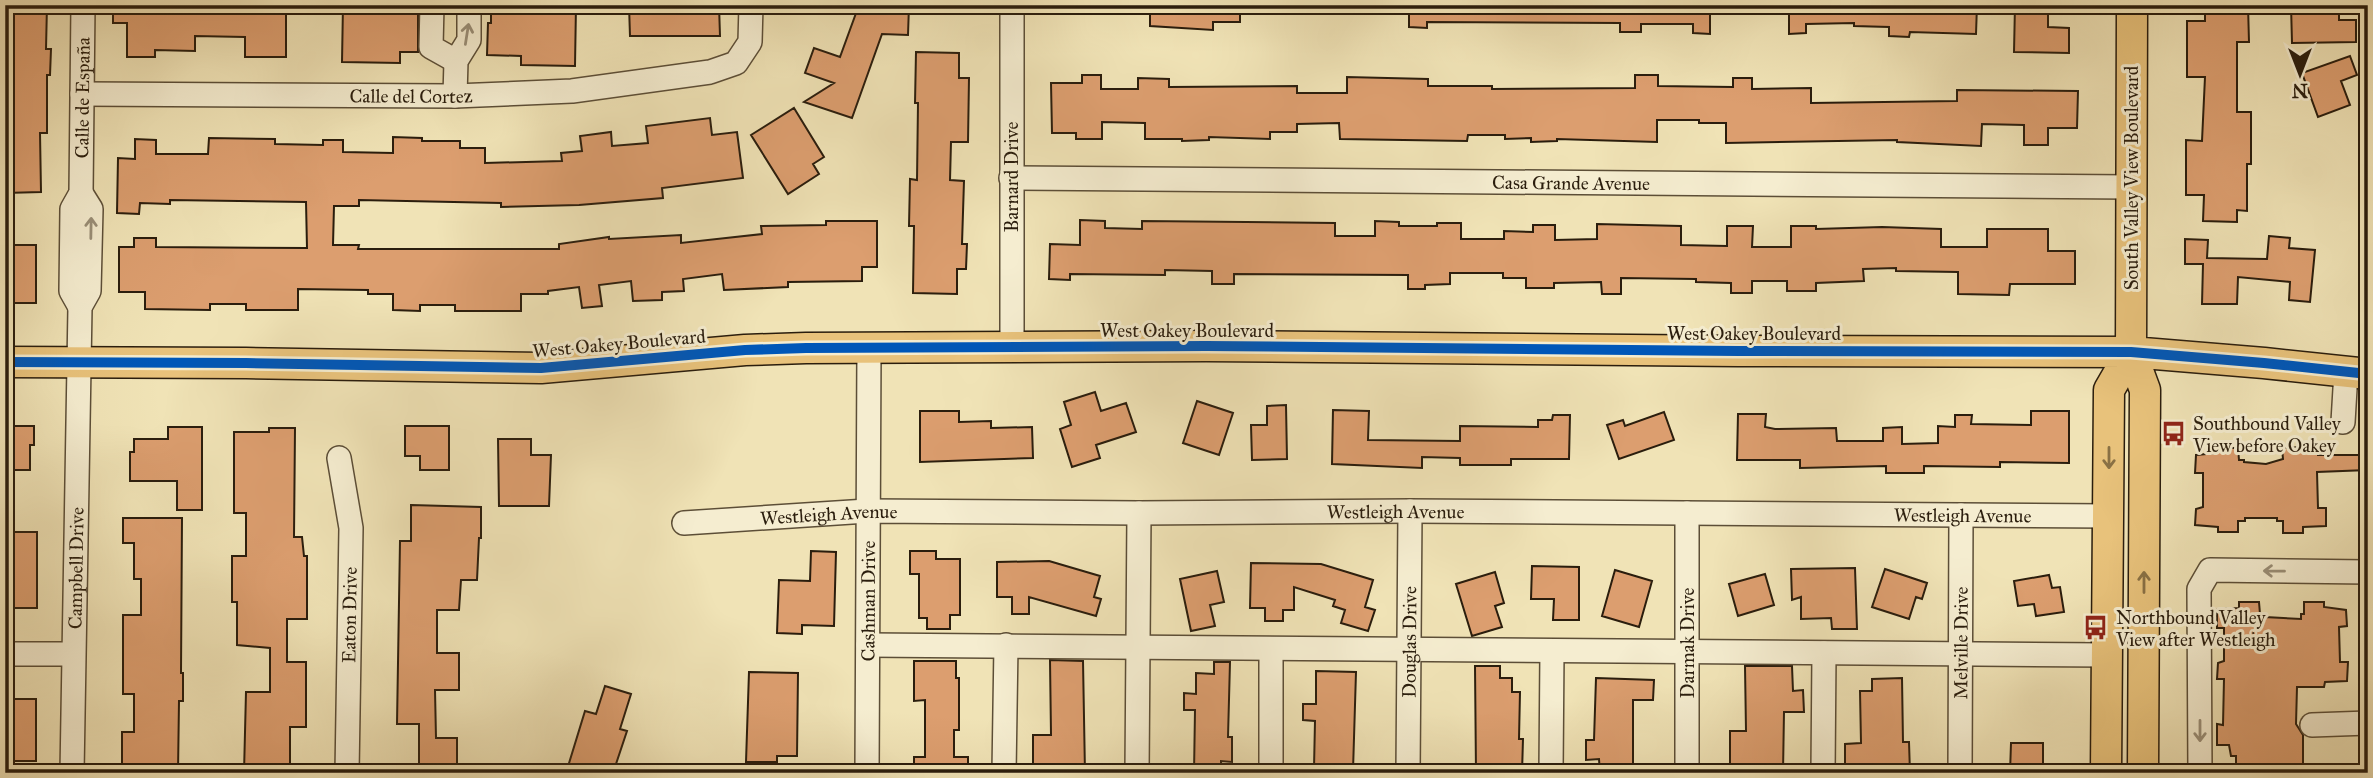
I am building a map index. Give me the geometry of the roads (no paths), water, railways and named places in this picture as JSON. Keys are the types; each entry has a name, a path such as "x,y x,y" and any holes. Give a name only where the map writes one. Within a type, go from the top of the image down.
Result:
{"main road":[{"name":"South Valley View Boulevard","path":"2132,5 2131,352 2145,390 2143,773"},
{"name":"West Oakey Boulevard","path":"5,362 541,368 745,350 1206,346 2131,352 2357,373"},
{"path":"2106,773 2109,390 2131,352"}],"street":[{"name":"Calle de España","path":"79,363 80,307 71,291 80,267 72,209 80,193 83,5"},
{"path":"432,5 431,47 456,61"},
{"path":"455,96 456,61 469,40 469,5"},
{"name":"Calle del Cortez","path":"82,94 455,96 572,91 710,72 736,63 750,42 751,5"},
{"name":"Barnard Drive","path":"1012,5 1012,348"},
{"name":"Casa Grande Avenue","path":"1011,178 2131,187"},
{"name":"Cashman Drive","path":"867,773 869,347"},
{"name":"Campbell Drive","path":"72,773 79,363"},
{"path":"2343,422 2357,373"},
{"name":"Eaton Drive","path":"339,458 351,528 347,773"},
{"name":"Westleigh Avenue","path":"684,523 867,511 1410,511 2109,516"},
{"name":"Douglas Drive","path":"1408,773 1410,511"},
{"path":"1137,773 1139,513"},
{"name":"Darmak Drive","path":"1687,513 1687,773"},
{"name":"Melville Drive","path":"1960,773 1961,515"},
{"path":"2200,773 2199,589 2210,570 2368,572"},
{"path":"868,645 2107,655"},
{"path":"1004,773 1006,645"},
{"path":"1271,649 1272,773"},
{"path":"1551,773 1552,651"},
{"path":"1823,773 1824,653"},
{"path":"5,654 72,654"},
{"path":"2312,725 2368,723"}],"place":[{"name":"Southbound Valley View before Oakey","path":"2173,434"},
{"name":"Northbound Valley View after Westleigh","path":"2096,628"}]}
